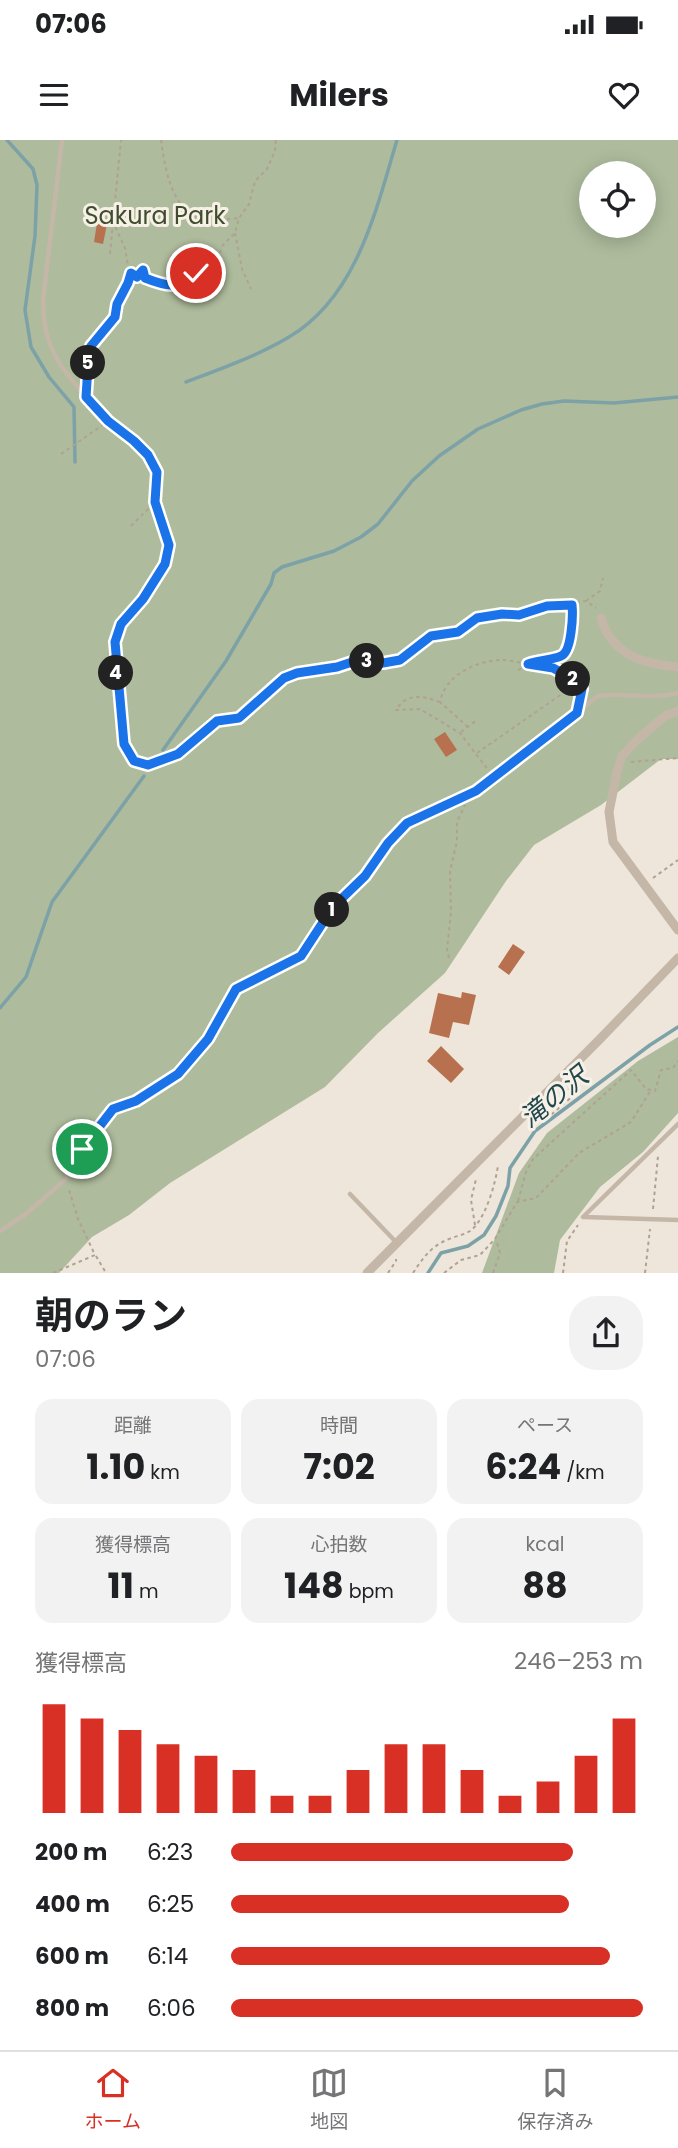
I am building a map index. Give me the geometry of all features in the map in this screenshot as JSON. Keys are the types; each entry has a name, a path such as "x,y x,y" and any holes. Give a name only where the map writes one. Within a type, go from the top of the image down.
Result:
{"street":[{"path":"601,618 604,629 629,656 650,664 678,667"},
{"path":"678,711 665,716 622,755 609,812 613,842 678,930"},
{"path":"367,1273 678,958"}],"lane":[{"path":"62,140 43,321 48,343 58,363 86,397"},
{"path":"0,1231 26,1213 65,1179 82,1149 113,1109 136,1101 178,1074 208,1039 236,989 301,956 333,907 365,876 388,843 407,823 467,795 494,778 598,696 614,693 665,697 678,694"},
{"path":"583,1217 678,1124"},
{"path":"351,1194 397,1243"},
{"path":"583,1217 678,1220"}],"path":[{"path":"110,254 121,140"},
{"path":"161,140 166,169 174,192 185,211 203,220 239,218"},
{"path":"251,289 242,270 235,233 239,218 249,204 255,181 267,169 275,151 276,140"},
{"path":"114,224 125,248 131,273 117,304 115,317 91,346 86,397 108,421 148,455 157,472 155,502 169,545 165,564 143,599 121,624 115,642 124,744 134,761 148,765 178,754 217,721 239,718 284,678 358,660 383,663 400,660 431,636 458,632 477,618 502,614 519,615 547,606 572,605 586,601 600,591 603,578"},
{"path":"131,273 137,277 143,270 145,278 166,286 184,283 196,273 219,267 221,247 235,233"},
{"path":"61,454 108,421"},
{"path":"131,526 155,502"},
{"path":"586,601 596,608 601,618"},
{"path":"518,670 541,659 565,653 573,623 572,605"},
{"path":"440,702 442,692 454,676 478,663 499,660 553,668 579,682 582,689 577,713"},
{"path":"476,754 579,682"},
{"path":"468,727 440,702 417,696 401,702 396,710 420,709 460,733 494,778"},
{"path":"460,733 477,720"},
{"path":"620,763 678,758"},
{"path":"449,958 450,871 457,841 457,822 467,795"},
{"path":"644,885 678,860"},
{"path":"444,1273 461,1260 480,1255 495,1239 517,1202 533,1159 631,1070 646,1089 655,1091 661,1070 673,1068 678,1060"},
{"path":"546,1119 574,1095 560,1078"},
{"path":"517,1202 536,1198 579,1153 631,1122 651,1090"},
{"path":"645,1273 660,1144"},
{"path":"413,1273 435,1245 468,1232 475,1226 496,1184 498,1165"},
{"path":"475,1226 471,1200 478,1177"},
{"path":"65,1179 78,1219 106,1273"},
{"path":"563,1273 567,1241 583,1217"},
{"path":"493,1273 499,1253 495,1239"},
{"path":"53,1273 95,1255"}],"green space":[{"name":"Sakura Park","path":"0,140 678,140 678,759 661,759 601,805 534,845 506,881 445,973 378,1033 325,1087 170,1183 129,1215 92,1237 59,1273 0,1273"},
{"path":"678,1037 678,1113 643,1152 600,1187 560,1240 554,1273 482,1273 519,1173 547,1133 638,1061"}],"building":[{"path":"98,217 108,219 103,244 94,242"},
{"path":"445,732 457,750 446,757 434,739"},
{"path":"513,944 525,952 509,975 498,967"},
{"path":"462,992 476,995 469,1025 453,1022 449,1038 429,1033 438,993 461,998"},
{"path":"441,1046 464,1069 451,1083 427,1061"}],"waterway":[{"path":"7,140 33,169 37,185 35,236 25,310 31,347 49,377 74,407 75,462"},
{"path":"186,382 277,344 312,320 332,299 361,250 397,140"},
{"path":"163,750 226,661 271,584 274,573 282,567 334,551 361,537 378,524 412,481 439,456 478,429 542,404 564,401 614,403 678,397"},
{"path":"0,1008 26,977 52,902 144,776"},
{"name":"滝の沢","path":"428,1273 441,1253 468,1246 484,1235 496,1216 508,1186 510,1168 535,1131 678,1027"}],"route":[{"path":"82,1149 113,1109 136,1101 178,1074 208,1039 236,989 301,956 318,934 333,907 365,876 388,843 407,823 476,791 577,713 582,689 579,682 553,668 528,664 565,653 573,623 572,605 547,606 528,614 477,618 458,632 431,636 400,660 383,663 358,660 337,667 297,673 284,678 239,718 217,721 178,754 148,765 134,761 124,744 115,642 121,624 143,599 165,564 169,545 155,502 157,472 148,455 108,421 86,397 89,351 115,317 117,304 131,273 137,277 143,270 145,278 166,286 184,283 196,273"}]}
